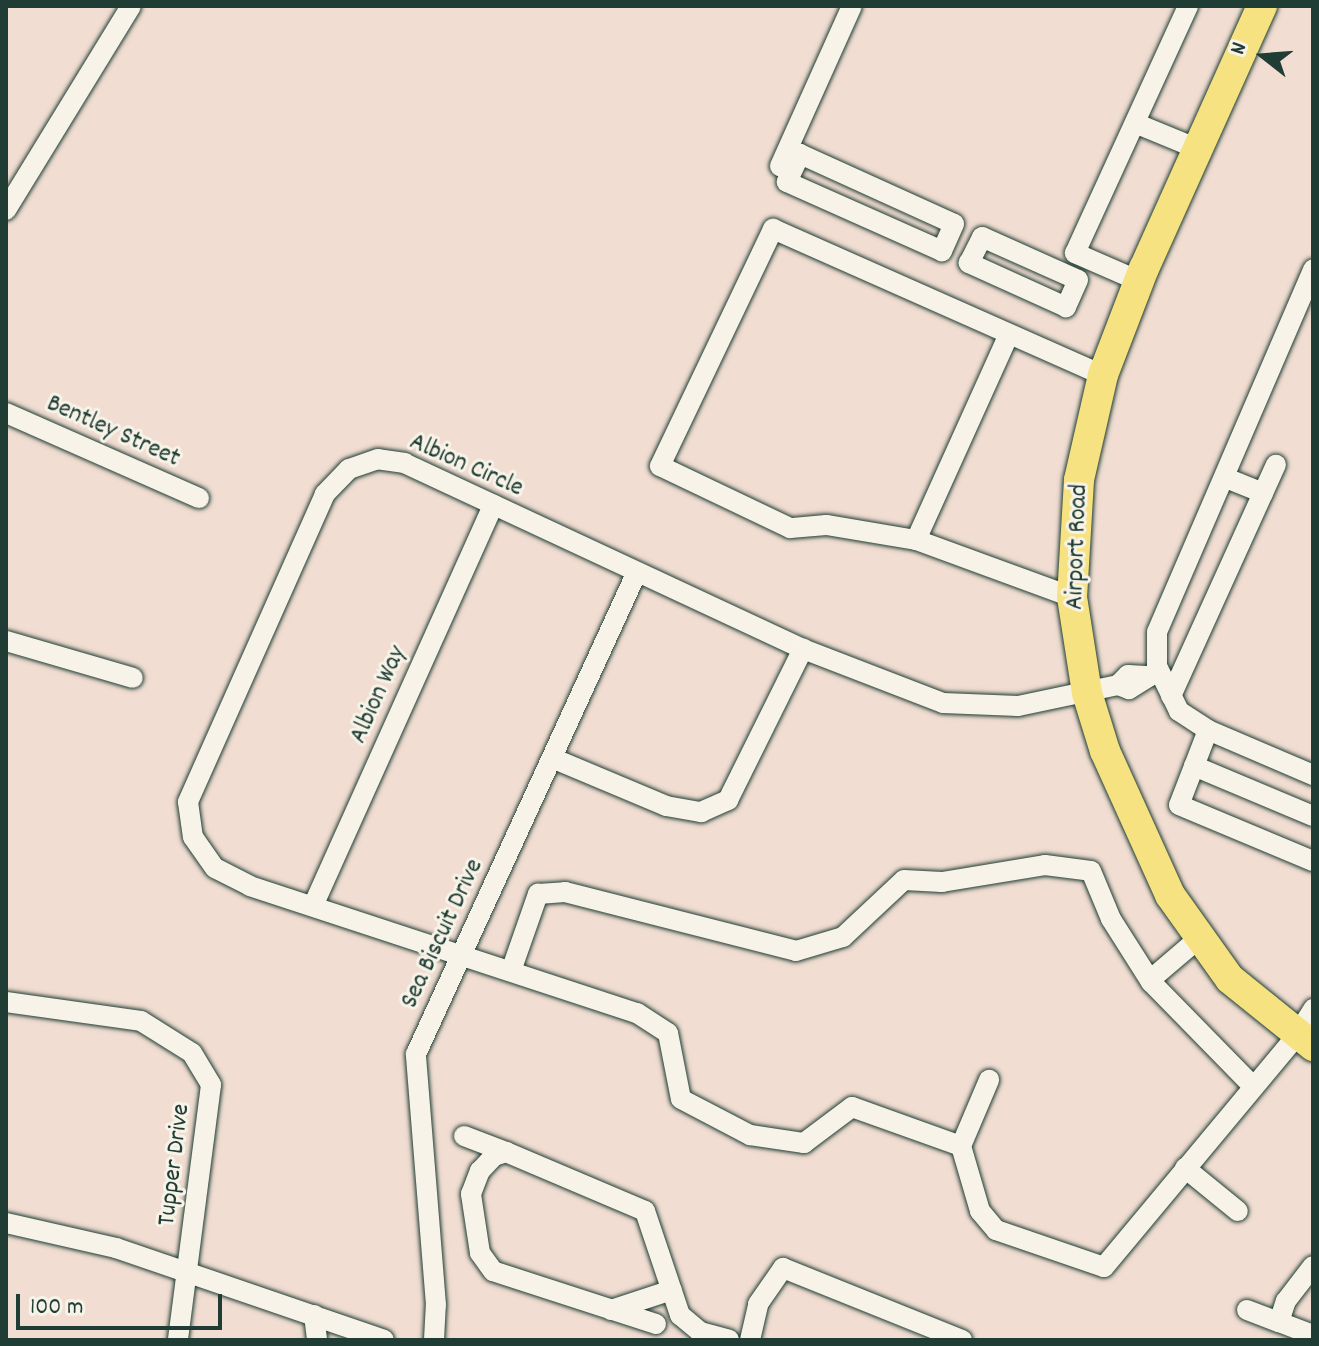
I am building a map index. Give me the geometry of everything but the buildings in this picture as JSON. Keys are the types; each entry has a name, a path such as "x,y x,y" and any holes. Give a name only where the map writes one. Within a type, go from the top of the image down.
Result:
{"highway":[{"name":"Airport Road","path":"1262,6 1139,281 1103,375 1079,480 1072,597 1087,693 1124,802 1198,939 1230,979 1305,1041"}],"street":[{"path":"6,210 131,6"},
{"path":"792,171 780,166 852,6"},
{"path":"1139,281 1075,253 1188,6"},
{"path":"1135,123 1198,149"},
{"path":"800,154 954,224 942,251 787,182 792,171 800,154"},
{"path":"1072,597 916,540 826,525 790,528 660,466 773,229 1008,336 1103,375"},
{"path":"1078,280 982,237 969,263 1066,307 1088,259"},
{"path":"947,239 975,251"},
{"path":"1313,269 1226,478 1157,632 1155,675 1179,711 1208,730 1313,775"},
{"path":"916,540 1008,336"},
{"name":"Bentley Street","path":"6,413 199,498"},
{"name":"Albion Circle","path":"961,1146 852,1107 804,1143 750,1135 681,1099 668,1033 637,1013 250,886 215,868 193,837 188,802 325,494 349,469 378,459 405,463 636,574 803,649 943,703 1018,706 1118,685 1142,686 1155,675"},
{"path":"1171,696 1276,465"},
{"path":"1226,478 1263,493"},
{"name":"Albion Way","path":"313,906 493,505"},
{"name":"Sea Biscuit Drive","path":"434,1340 436,1305 414,1077 416,1054 636,574"},
{"path":"6,641 133,678"},
{"path":"552,758 666,806 701,812 728,800 803,649"},
{"path":"1208,730 1179,805 1313,861"},
{"path":"1194,766 1313,816"},
{"path":"511,971 538,894 565,892 796,951 843,937 904,880 942,882 1045,865 1091,871 1111,919 1150,980 1252,1085"},
{"path":"1150,980 1198,939"},
{"name":"Tupper Drive","path":"6,1002 141,1021 192,1053 211,1085 178,1340"},
{"path":"989,1080 961,1146 980,1211 996,1230 1104,1267 1252,1085 1305,1041 1313,1009"},
{"path":"464,1136 645,1211 680,1315 700,1332 729,1340"},
{"path":"506,1152 480,1171 471,1194 480,1253 503,1278 656,1324"},
{"path":"1185,1168 1238,1211"},
{"path":"6,1223 188,1271 384,1340"},
{"path":"1279,1322 1286,1301 1313,1266"},
{"path":"750,1340 758,1304 783,1268 962,1340"},
{"path":"611,1310 672,1290"},
{"path":"1247,1310 1313,1335"},
{"path":"314,1315 317,1340"}]}
